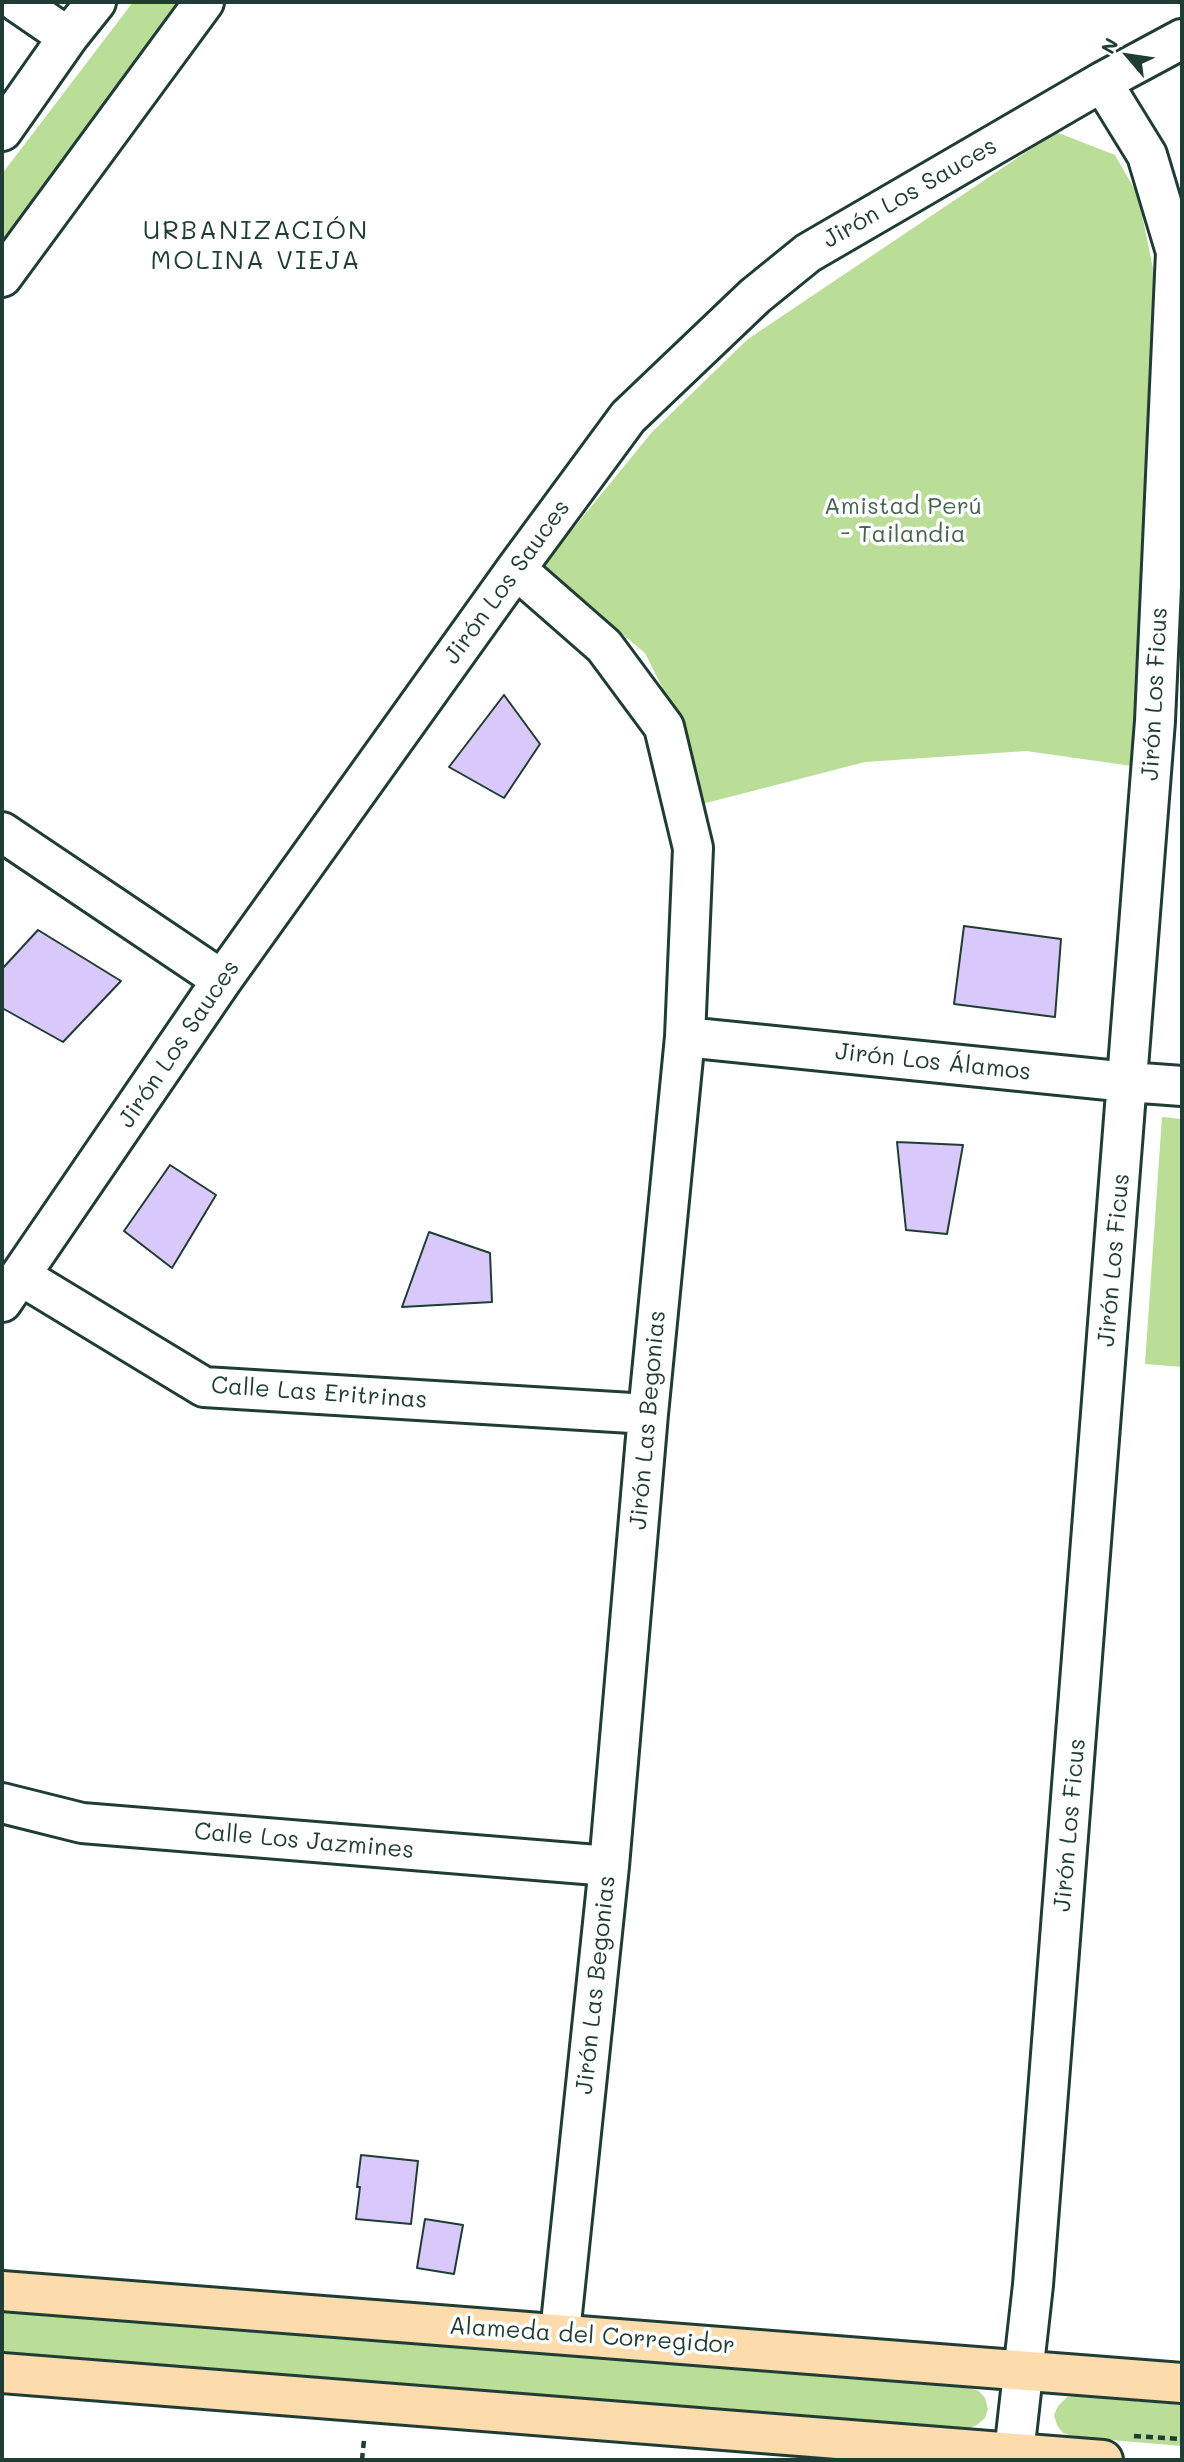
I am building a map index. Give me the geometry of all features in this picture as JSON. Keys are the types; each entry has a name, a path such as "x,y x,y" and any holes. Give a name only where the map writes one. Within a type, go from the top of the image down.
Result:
{"main road":[{"name":"Alameda del Corregidor","path":"2,2291 1182,2383"},
{"path":"2,2373 1103,2460"}],"street":[{"path":"18,2 68,37"},
{"path":"2,131 96,2"},
{"path":"2,278 204,2"},
{"name":"Jirón Los Sauces","path":"11,1289 222,980 516,569 628,418 766,287 808,253 1102,82 1182,39"},
{"name":"Jirón Los Ficus","path":"1014,2453 1033,2285 1155,721 1176,252 1147,155 1102,82"},
{"path":"1176,252 1182,208"},
{"name":"Jirón Las Begonias","path":"516,569 604,646 664,727 693,848 685,1037 648,1414 609,1866 561,2333"},
{"path":"2,832 222,980"},
{"name":"Jirón Los Álamos","path":"685,1037 1182,1086"},
{"name":"Calle Las Eritrinas","path":"11,1289 204,1387 648,1414"},
{"name":"Calle Los Jazmines","path":"2,1803 82,1823 609,1866"}],"green space":[{"path":"133,2 179,2 2,249 2,174"},
{"name":"Amistad Perú - Tailandia","path":"1056,132 1115,155 1138,195 1156,283 1132,766 1026,751 865,762 702,804 688,739 645,653 542,567 652,432 748,339"},
{"path":"1162,1117 1182,1119 1182,1367 1145,1364"},
{"path":"2,2311 969,2388 979,2391 985,2398 988,2409 985,2418 967,2429 2,2352"},
{"path":"1067,2397 1182,2405 1182,2446 1075,2437 1063,2433 1054,2415"}],"building":[{"path":"504,695 540,744 504,798 449,767"},
{"path":"964,926 1061,939 1055,1017 954,1004"},
{"path":"38,930 121,981 63,1042 2,1008 2,969"},
{"path":"897,1142 963,1145 947,1234 906,1230"},
{"path":"170,1165 216,1195 172,1268 124,1231"},
{"path":"429,1232 490,1253 492,1302 402,1307"},
{"path":"361,2155 418,2161 411,2224 356,2219"},
{"path":"425,2219 463,2225 454,2274 417,2268"}],"district":[{"name":"URBANIZACIÓN MOLINA VIEJA","path":"256,246"}]}
